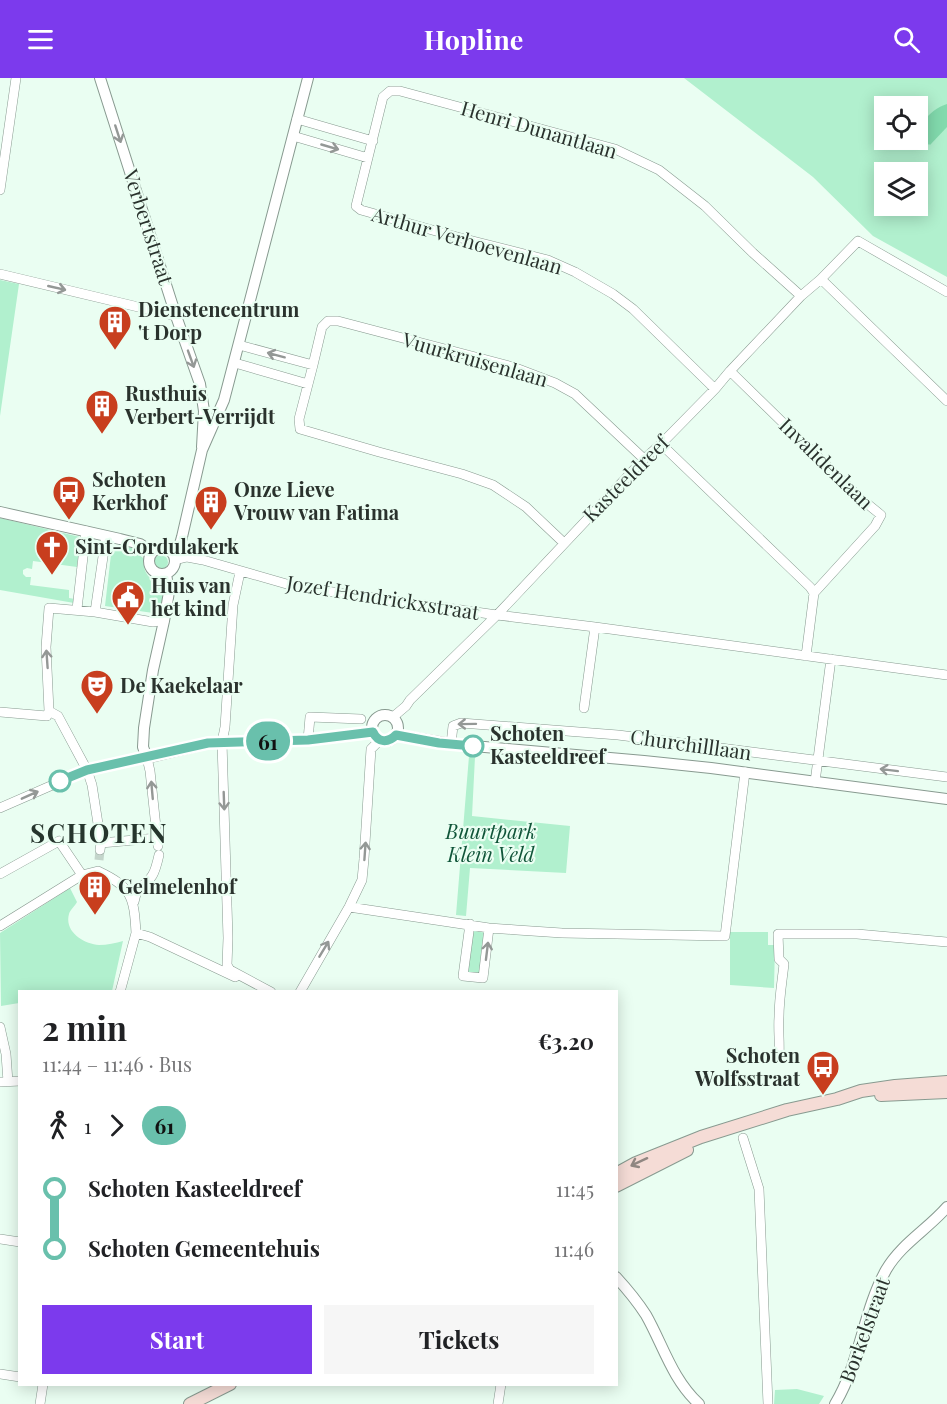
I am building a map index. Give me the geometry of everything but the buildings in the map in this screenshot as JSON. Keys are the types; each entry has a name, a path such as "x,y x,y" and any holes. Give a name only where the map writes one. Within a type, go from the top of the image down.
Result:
{"main road":[{"path":"618,1173 636,1163 700,1137 787,1110 861,1091 947,1082"},
{"path":"837,1099 947,1092"},
{"path":"618,1185 733,1127"},
{"path":"190,1404 228,1386"},
{"path":"206,1404 228,1386"}],"street":[{"path":"0,190 16,78"},
{"name":"Verbertstraat","path":"100,78 200,384 204,411 202,450 182,537 174,556 173,569 166,574"},
{"name":"Verbertstraat","path":"202,450 222,409 308,78"},
{"name":"Henri Dunantlaan","path":"356,206 383,97 390,92 400,92 615,149 659,170 705,206 801,296"},
{"path":"297,119 373,141"},
{"path":"292,136 368,158"},
{"name":"Arthur Verhoevenlaan","path":"356,206 361,210 548,260 574,272 613,294 633,309 715,389"},
{"name":"Kasteeldreef","path":"393,717 497,615 644,459 715,389 729,370 858,240 947,292"},
{"path":"0,274 176,316"},
{"path":"821,279 947,401"},
{"name":"Vuurkruisenlaan","path":"564,543 526,507 493,485 462,474 300,429 299,419 314,365 321,327 328,321 338,321 513,368 555,383 575,394 644,459"},
{"path":"239,345 314,365"},
{"path":"235,363 308,384"},
{"name":"Invalidenlaan","path":"729,370 880,515 875,526 814,593"},
{"path":"204,411 222,409"},
{"path":"661,444 810,587 814,593 806,656"},
{"path":"0,512 140,544 152,552"},
{"path":"77,609 86,531"},
{"path":"95,612 106,536"},
{"path":"133,905 137,890 149,882 156,872 158,846 150,771 143,747 153,670 169,592 166,574 157,574 150,569 148,560 155,549 164,548 174,556"},
{"name":"Jozef Hendrickxstraat","path":"174,556 203,560 297,587 947,675"},
{"path":"240,572 233,605 222,742 227,965 230,970 266,990"},
{"path":"0,712 47,716 49,711 46,648 49,608 77,609 153,622 164,621"},
{"path":"584,708 595,627"},
{"path":"815,782 831,659"},
{"path":"49,711 58,716 87,770 92,785 99,829 98,871"},
{"path":"0,808 87,770 208,743 376,736 389,741 396,735 399,728 393,717 379,716 373,723 376,736 371,749 362,880 350,907 301,990"},
{"path":"308,740 310,717 361,719"},
{"name":"Churchilllaan","path":"451,744 453,726 461,723 618,735 947,777"},
{"name":"Churchilllaan","path":"396,735 451,744 745,772 947,799"},
{"path":"350,907 489,928 562,933 725,936 745,772"},
{"path":"0,874 59,841 82,875"},
{"path":"100,851 158,846"},
{"path":"0,926 82,875 98,871 114,878 131,896 136,933 121,990"},
{"path":"470,924 463,976 483,978 489,928"},
{"path":"136,933 150,936 259,990"},
{"path":"779,1056 778,1019 784,964 779,959 778,934 857,934 947,942"},
{"path":"0,1027 6,1054 4,1082"},
{"path":"743,1138 759,1189 768,1404"},
{"name":"Borkelstraat","path":"835,1404 848,1379 876,1293 888,1267 904,1247 947,1207"},
{"path":"0,1239 18,1242"},
{"path":"618,1279 645,1314 681,1385 699,1404"},
{"path":"0,1374 18,1377"},
{"path":"40,1404 43,1386"},
{"path":"498,1404 501,1386"}],"green space":[{"path":"684,78 947,78 947,277 873,236 813,177"},
{"path":"0,280 19,284 0,416"},
{"path":"0,518 80,537 77,567 33,561 32,569 23,570 26,577 31,577 30,585 69,590 69,598 75,599 74,603 0,590"},
{"path":"112,546 132,548 143,558 148,576 164,587 160,614 105,606"},
{"path":"161,555 166,557 168,562 166,567 161,569 156,567 154,562 156,557"},
{"name":"Buurtpark Klein Veld","path":"469,756 475,757 472,816 570,826 566,873 470,868 466,916 456,915"},
{"path":"70,888 77,902 68,920 76,936 99,945 123,941 112,990 18,990 18,1003 1,1006 0,933"},
{"path":"473,931 487,933 481,975 467,973"},
{"path":"730,932 768,932 768,945 775,945 774,988 730,985"},
{"path":"797,1389 824,1396 819,1404 774,1404 775,1390"}],"shaded area":[{"path":"947,104 947,127 928,145 928,116"}],"tunnel":[{"path":"99,860 100,850"}],"bus line":[{"name":"61","path":"60,781 87,770 208,743 308,740 373,732 376,738 383,741 392,740 396,735 439,743 473,746"}],"place":[{"name":"Dienstencentrum 't Dorp","path":"115,351"},
{"name":"Rusthuis Verbert-Verrijdt","path":"102,435"},
{"name":"Schoten Kerkhof","path":"69,521"},
{"name":"Onze Lieve Vrouw van Fatima","path":"211,531"},
{"name":"Sint-Cordulakerk","path":"52,576"},
{"name":"Huis van het kind","path":"128,626"},
{"name":"De Kaekelaar","path":"97,715"},
{"name":"Schoten Kasteeldreef","path":"473,746"},
{"name":"Gelmelenhof","path":"95,916"},
{"name":"Schoten Wolfsstraat","path":"823,1096"}],"district":[{"name":"SCHOTEN","path":"99,834"}]}
